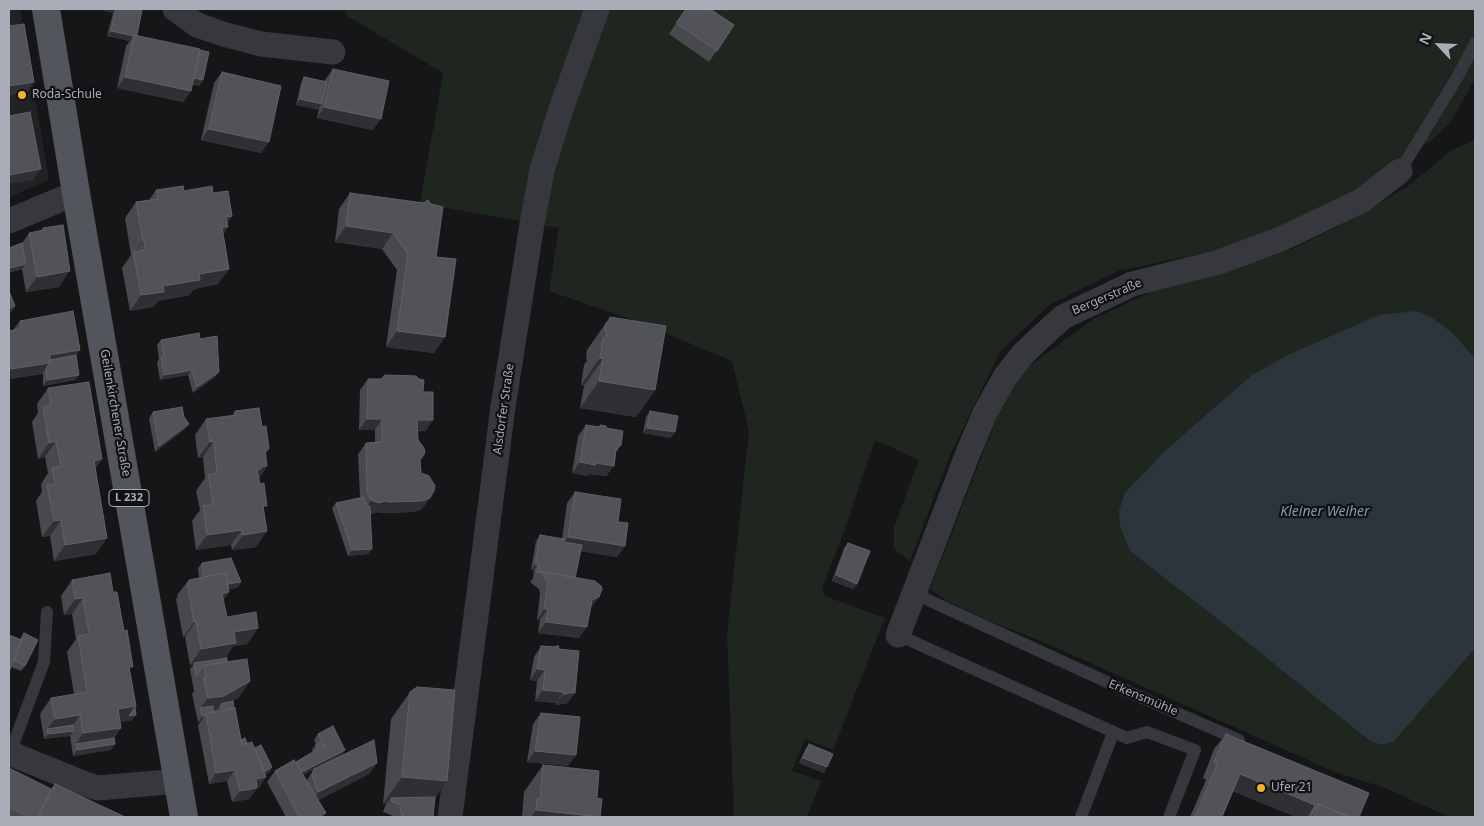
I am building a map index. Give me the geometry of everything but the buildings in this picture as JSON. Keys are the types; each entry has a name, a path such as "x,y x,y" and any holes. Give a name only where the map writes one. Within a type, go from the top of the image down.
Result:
{"main road":[{"name":"Geilenkirchener Straße","path":"46,9 184,817"}],"street":[{"path":"174,9 197,25 223,34 261,44 332,52"},
{"name":"Alsdorfer Straße","path":"450,817 503,407 532,224 542,170 561,109 597,9"},
{"name":"Bergerstraße","path":"898,635 985,413 1005,377 1023,354 1062,317 1132,284 1219,262 1281,239 1361,201 1400,171"},
{"path":"9,221 76,193"},
{"path":"9,753 98,788 178,781"}],"lane":[{"path":"1400,171 1453,85 1475,44"},
{"name":"Erkensmühle","path":"915,594 1130,693 1254,746"},
{"path":"9,753 44,662 47,612"},
{"path":"898,635 1113,733 1127,738 1147,732 1194,750 1169,817"},
{"path":"1081,817 1113,733"}],"shaded area":[{"name":"Roda-Schule","path":"9,9 20,9 49,180 9,197"},
{"path":"345,9 1475,9 1475,79 1450,123 1433,139 1358,190 1252,243 1118,271 1049,305 1000,352 950,455 910,561 894,549 894,527 919,460 875,440 845,529 822,589 825,596 885,618 833,750 805,739 792,771 821,781 807,817 734,817 727,634 749,431 732,361 639,322 549,291 559,228 420,203 443,73 346,15"},
{"path":"1475,140 1475,817 1449,817 1385,788 1335,772 1041,641 985,619 945,600 930,589 1003,402 1022,371 1095,318 1156,290 1290,250 1359,216 1408,186 1452,150"}],"water":[{"name":"Kleiner Weiher","path":"1417,311 1431,317 1451,332 1475,358 1475,648 1394,741 1382,745 1369,740 1130,551 1120,526 1119,511 1125,493 1166,450 1252,375 1290,354 1379,315"}],"place":[{"name":"Roda-Schule","path":"22,95"},
{"name":"Ufer 21","path":"1261,788"}]}
